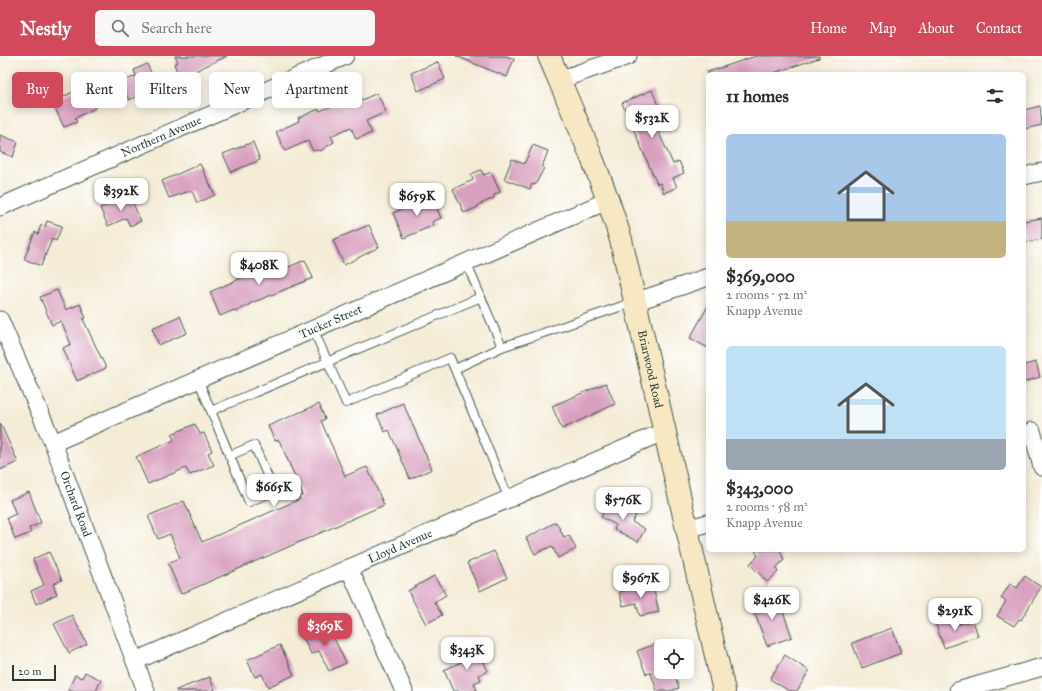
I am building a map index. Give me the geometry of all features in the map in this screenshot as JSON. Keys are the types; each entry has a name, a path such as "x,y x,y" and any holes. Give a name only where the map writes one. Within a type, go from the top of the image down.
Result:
{"street":[{"name":"Northern Avenue","path":"0,207 345,56"},
{"name":"Briarwood Road","path":"549,56 593,157 609,200 621,240 724,691"},
{"path":"559,80 628,56"},
{"path":"1026,176 1042,172"},
{"name":"Tucker Street","path":"53,443 609,200"},
{"path":"635,302 706,278"},
{"name":"Orchard Road","path":"0,320 53,443 146,691"},
{"name":"Lloyd Avenue","path":"135,661 665,431"},
{"path":"1033,431 1042,467"},
{"path":"687,529 706,524"},
{"path":"350,568 404,691"},
{"path":"958,691 1042,667"}],"lane":[{"path":"466,262 502,347"},
{"path":"211,411 481,297"},
{"path":"455,369 502,347 635,302"},
{"path":"313,329 346,403 450,358 509,499"},
{"path":"198,379 249,502 274,490 254,445 230,456"}],"building":[{"path":"175,56 227,56 193,72 177,72 174,64 178,62"},
{"path":"456,56 506,56 514,59 507,77"},
{"path":"756,56 819,56 819,58 777,72 708,72"},
{"path":"438,62 445,79 418,91 411,73"},
{"path":"147,64 151,72 135,73 134,70"},
{"path":"135,76 135,98 129,100 127,96 127,80"},
{"path":"652,90 661,112 659,113 662,121 655,124 673,164 679,161 684,173 673,178 677,187 664,193 660,183 657,184 622,103"},
{"path":"71,93 71,108 95,108 75,118 77,122 64,127 55,108 63,108 63,97"},
{"path":"377,93 386,112 366,121 372,133 356,139 351,127 331,136 334,142 320,151 313,151 308,141 285,151 276,132 299,121 298,118 319,109 320,111 327,108 362,108 362,100"},
{"path":"1040,106 1042,125 1026,129 1026,110"},
{"path":"0,135 18,142 13,157 0,152"},
{"path":"253,142 260,160 231,172 223,154"},
{"path":"533,145 548,151 542,167 544,168 535,185 532,184 530,189 504,179 512,159 524,164"},
{"path":"200,164 215,195 197,203 192,191 169,198 162,181"},
{"path":"481,170 484,175 491,172 500,192 494,195 494,198 464,213 453,189 473,180 471,174"},
{"path":"129,195 141,221 130,226 126,218 108,226 100,208"},
{"path":"432,197 441,218 432,222 434,225 404,238 393,213"},
{"path":"1042,218 1042,239 1026,242 1026,221"},
{"path":"47,221 62,226 56,241 52,239 41,266 24,259 35,232 38,234 41,225 45,227"},
{"path":"369,225 379,247 344,265 333,240"},
{"path":"305,260 313,278 249,304 235,312 234,310 220,316 210,292 275,263 279,271"},
{"path":"57,290 66,310 80,304 86,318 83,319 106,368 77,381 63,348 71,344 61,321 52,325 40,297"},
{"path":"706,310 706,347 690,338"},
{"path":"180,316 187,333 159,345 152,328"},
{"path":"1036,362 1040,377 1026,381 1026,364"},
{"path":"606,383 615,404 562,429 552,406"},
{"path":"403,403 432,469 410,479 389,430 385,432 377,415"},
{"path":"319,404 325,419 321,421 345,476 367,467 384,505 181,594 168,563 180,558 170,534 158,539 148,516 184,501 202,542 300,499 299,497 303,495 279,440 275,441 268,426"},
{"path":"0,423 18,462 0,470"},
{"path":"195,424 200,434 204,433 212,451 208,453 214,465 190,475 186,468 148,484 136,457 174,440 172,434"},
{"path":"29,492 41,523 29,528 31,533 15,539 7,518 16,514 10,500"},
{"path":"610,501 636,515 632,522 645,529 638,542 614,529 616,525 601,517"},
{"path":"556,522 564,537 569,535 576,549 558,558 552,546 535,554 526,538"},
{"path":"494,551 507,578 480,591 467,563"},
{"path":"49,552 62,580 53,584 57,594 36,604 31,591 44,585 33,559"},
{"path":"756,552 781,552 784,560 776,568 778,572 767,582 750,564 758,556"},
{"path":"434,576 446,595 434,602 442,615 426,624 408,591"},
{"path":"1025,576 1041,587 1021,620 1019,619 1014,626 997,616 1006,601 1001,598 1010,584 1017,588"},
{"path":"652,583 659,612 640,616 636,603 623,606 619,592"},
{"path":"778,597 792,637 767,646 752,606"},
{"path":"72,615 87,644 69,653 54,624"},
{"path":"952,616 955,625 973,620 978,636 944,648 935,622"},
{"path":"327,624 346,663 329,671 319,651 311,654 302,635"},
{"path":"892,628 901,653 862,668 852,643"},
{"path":"280,645 294,675 268,687 262,674 255,677 247,660"},
{"path":"654,645 654,679 676,679 679,688 670,691 657,691 651,673 646,674 637,651"},
{"path":"476,646 488,671 479,675 481,680 474,683 477,691 453,691 444,670 461,662 458,655"},
{"path":"785,655 809,671 797,691 789,691 770,679"},
{"path":"85,672 101,680 96,691 68,691 75,675 82,678"},
{"path":"210,677 215,691 176,691 176,690"}]}
